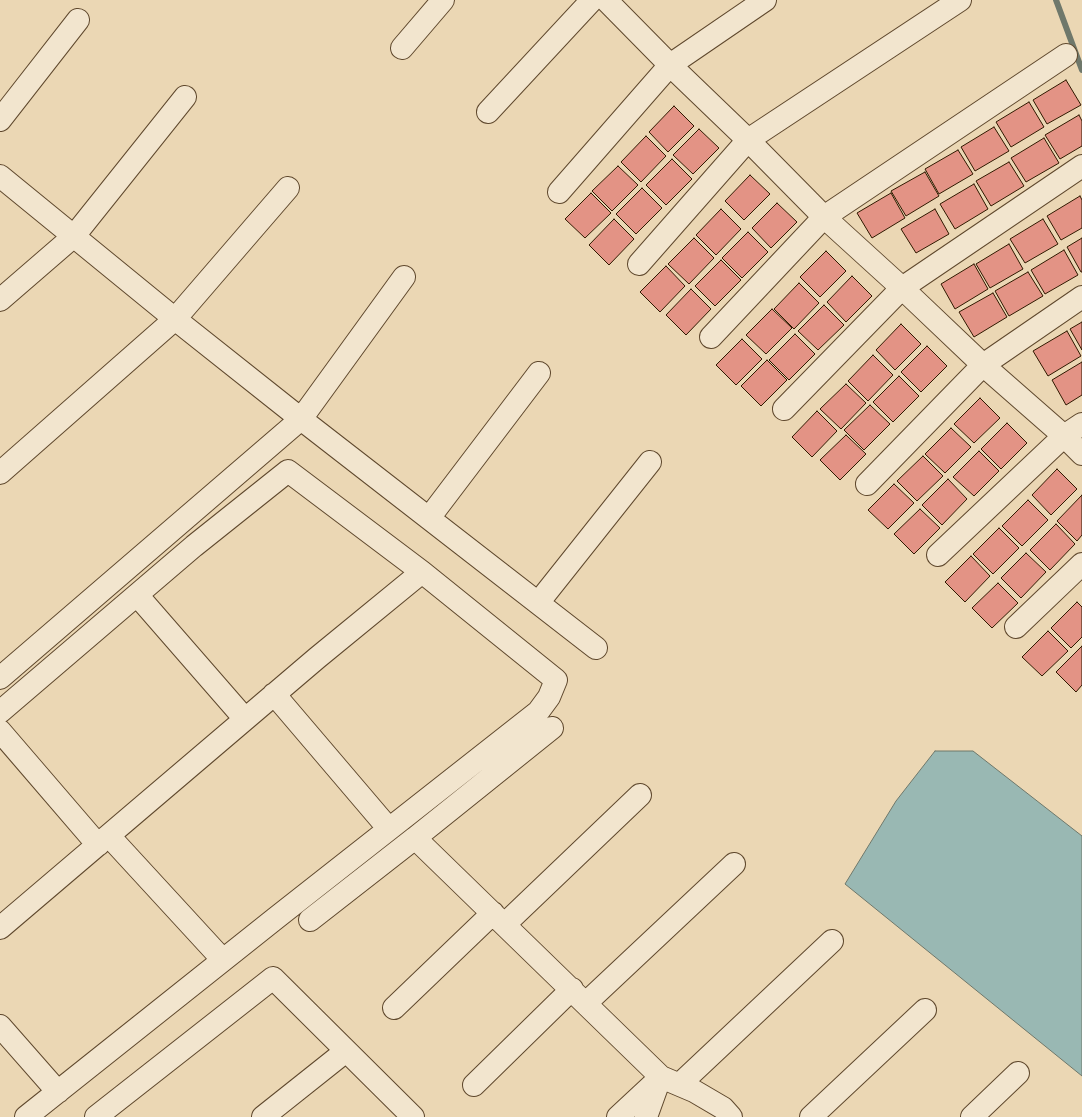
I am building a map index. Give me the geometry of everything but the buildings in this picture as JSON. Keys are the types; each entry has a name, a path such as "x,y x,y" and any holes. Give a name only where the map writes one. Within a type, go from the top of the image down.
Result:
{"street":[{"path":"402,48 443,0"},
{"path":"488,112 592,0"},
{"path":"606,0 824,216 983,365 1064,436 1082,454"},
{"path":"559,192 670,65 765,0"},
{"path":"639,264 748,140 960,0"},
{"path":"0,120 78,20"},
{"path":"711,337 824,216 1066,56"},
{"path":"0,300 74,236 185,97"},
{"path":"784,409 902,288 1082,166"},
{"path":"0,176 175,319 301,419 596,648"},
{"path":"0,473 175,319 288,188"},
{"path":"0,678 301,419 404,277"},
{"path":"866,484 983,365 1082,297"},
{"path":"429,518 539,373"},
{"path":"938,556 1064,436 1082,424"},
{"path":"538,603 650,462"},
{"path":"0,712 194,546 288,471 422,572 556,680 549,698 538,712 26,1117"},
{"path":"1016,627 1082,564"},
{"path":"0,928 274,694 422,572"},
{"path":"137,595 245,719"},
{"path":"274,694 389,829"},
{"path":"310,920 552,728"},
{"path":"0,731 103,840 223,960"},
{"path":"394,1008 499,919 640,795"},
{"path":"415,838 579,996 670,1080 694,1091 724,1108 731,1117"},
{"path":"474,1085 734,864"},
{"path":"618,1117 670,1080 832,941"},
{"path":"96,1117 273,978 413,1117"},
{"path":"811,1117 925,1010"},
{"path":"0,1026 58,1092"},
{"path":"263,1117 346,1051"},
{"path":"972,1117 1018,1073"},
{"path":"646,1117 670,1080"}],"water":[{"path":"935,751 973,751 1082,836 1082,1076 845,884 896,801"}],"waterway":[{"path":"1056,0 1082,70"}]}
